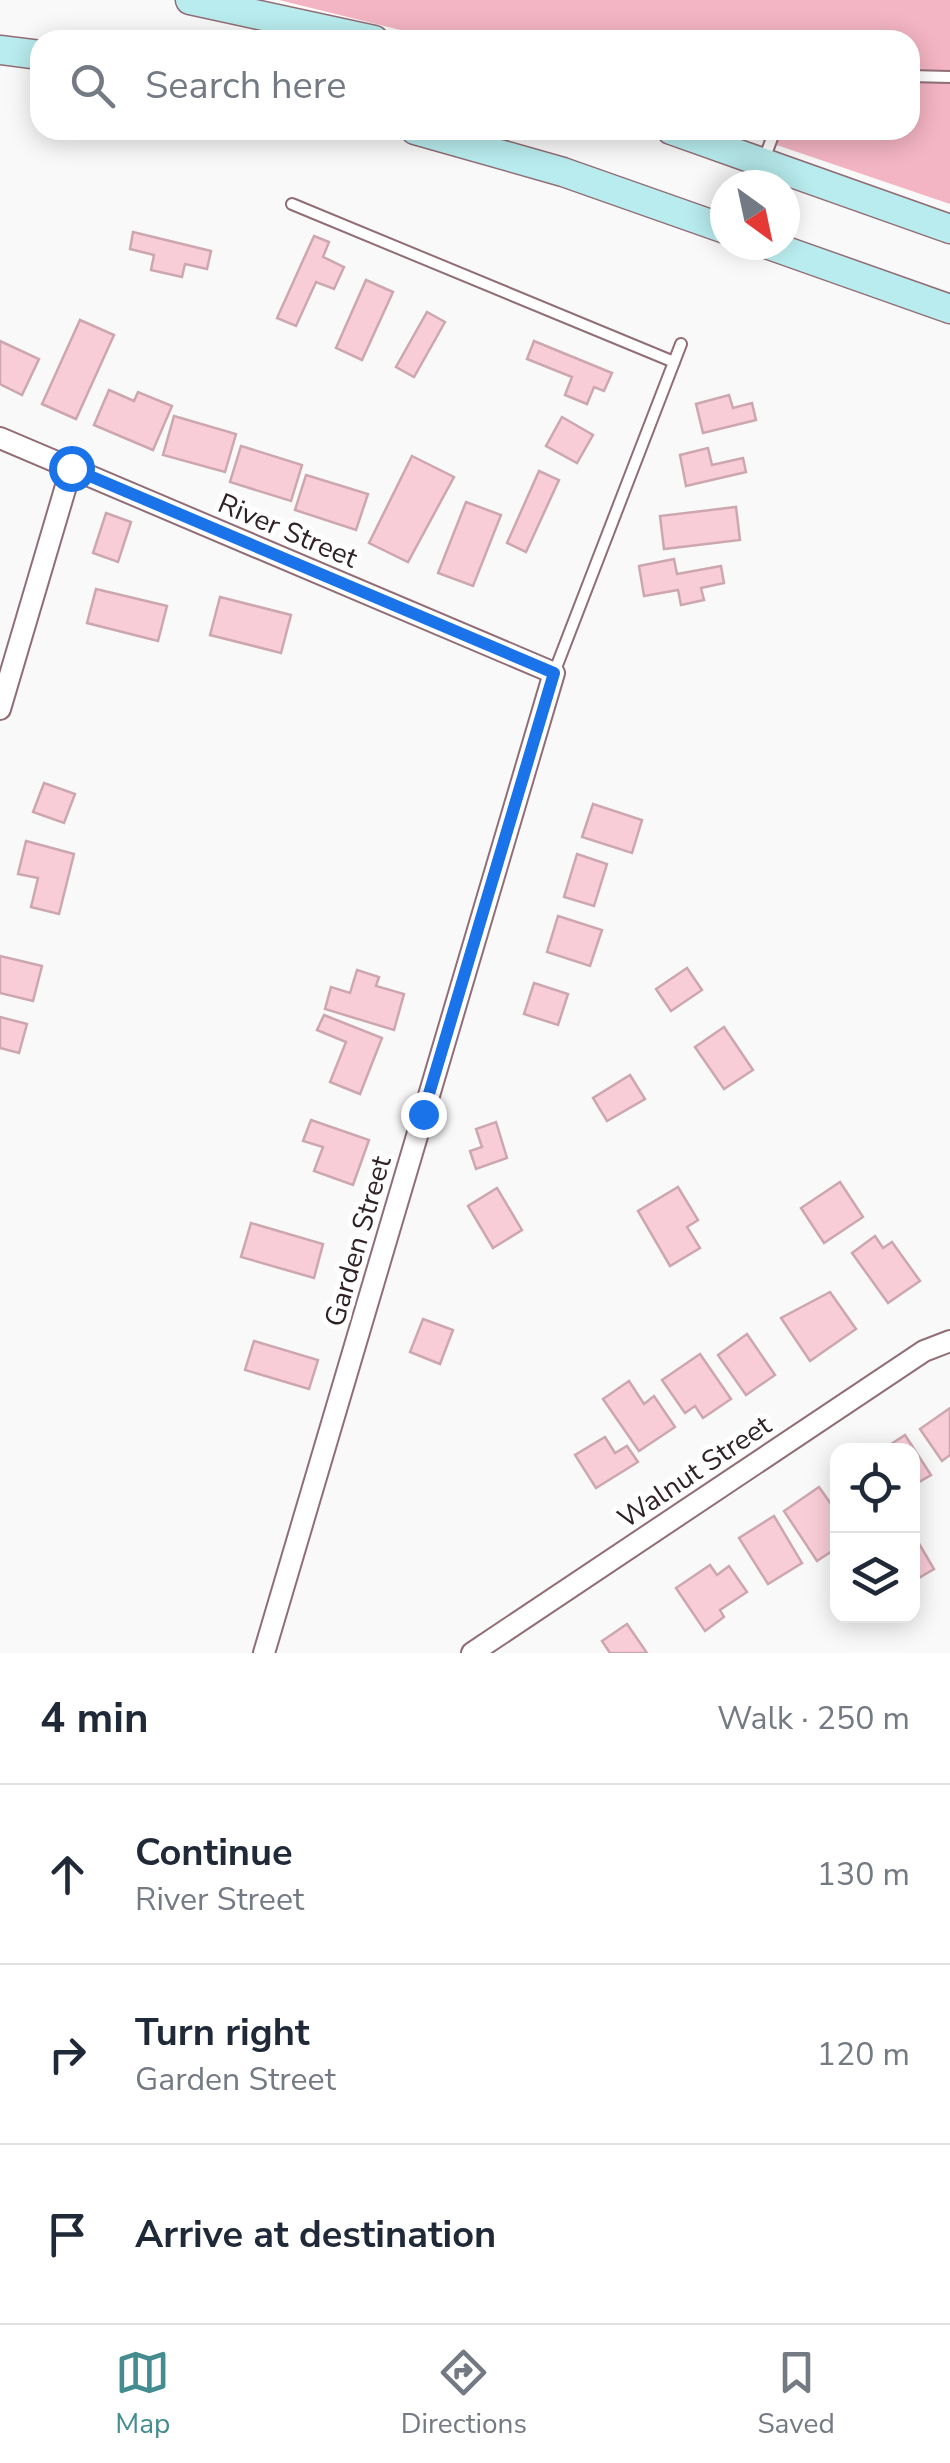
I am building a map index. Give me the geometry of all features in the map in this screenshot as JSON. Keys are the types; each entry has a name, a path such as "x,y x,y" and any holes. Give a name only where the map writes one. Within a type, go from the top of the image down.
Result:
{"street":[{"path":"190,0 328,30"},
{"path":"0,50 30,54"},
{"path":"450,140 563,172 710,224"},
{"path":"700,140 950,229"},
{"path":"800,256 950,309"},
{"name":"River Street","path":"0,438 554,673"},
{"path":"0,709 71,468"},
{"name":"Garden Street","path":"264,1653 554,673"},
{"name":"Walnut Street","path":"472,1653 908,1362 950,1341"}],"lane":[{"path":"920,76 950,77"},
{"path":"763,162 771,140"},
{"path":"292,204 674,362"},
{"path":"554,673 681,344"}],"shaded area":[{"path":"279,0 950,0 950,204 762,140 920,140 920,30 400,30"}],"building":[{"path":"133,232 211,251 207,269 185,264 182,277 151,270 154,255 130,249"},
{"path":"314,236 329,242 323,257 344,267 334,289 316,282 296,326 277,318"},
{"path":"366,280 393,292 362,360 336,348"},
{"path":"427,312 445,322 414,377 396,367"},
{"path":"80,320 114,335 76,419 42,404"},
{"path":"0,341 39,359 22,395 0,384"},
{"path":"534,341 612,373 604,391 594,387 587,404 565,395 572,377 527,359"},
{"path":"109,390 134,401 138,392 172,406 153,450 94,425"},
{"path":"729,395 733,408 752,403 756,420 703,433 696,404"},
{"path":"174,416 236,434 225,472 163,455"},
{"path":"562,417 593,435 577,463 546,446"},
{"path":"241,446 302,465 291,501 230,482"},
{"path":"708,448 712,465 743,458 746,472 686,486 680,455"},
{"path":"412,456 454,477 408,562 369,543"},
{"path":"539,471 559,480 526,552 507,543"},
{"path":"306,475 368,494 356,530 295,510"},
{"path":"466,502 501,515 473,586 438,573"},
{"path":"736,507 740,540 664,549 660,516"},
{"path":"106,513 131,522 118,562 93,553"},
{"path":"674,559 677,574 721,566 724,583 701,588 704,600 681,605 678,590 644,596 639,566"},
{"path":"96,589 167,606 158,641 87,623"},
{"path":"220,597 291,615 281,653 210,635"},
{"path":"44,783 75,794 64,823 33,812"},
{"path":"593,804 642,820 632,853 582,837"},
{"path":"26,841 74,854 59,914 31,907 38,878 18,874"},
{"path":"577,854 607,864 594,906 564,897"},
{"path":"558,916 602,930 590,966 547,952"},
{"path":"0,956 42,966 33,1001 0,993"},
{"path":"687,968 702,990 671,1011 656,989"},
{"path":"357,970 379,977 376,986 404,994 394,1030 325,1009 331,987 350,993"},
{"path":"534,983 568,994 558,1025 524,1014"},
{"path":"324,1015 382,1038 360,1094 330,1082 346,1042 317,1030"},
{"path":"0,1017 27,1024 19,1053 0,1048"},
{"path":"724,1027 753,1070 724,1089 695,1047"},
{"path":"630,1075 645,1099 607,1121 593,1098"},
{"path":"311,1120 369,1140 353,1185 314,1171 323,1147 303,1141"},
{"path":"496,1122 507,1158 476,1169 470,1151 482,1147 476,1129"},
{"path":"840,1182 863,1217 824,1243 801,1208"},
{"path":"678,1187 698,1220 687,1227 700,1248 670,1266 638,1211"},
{"path":"497,1188 522,1230 493,1248 468,1206"},
{"path":"251,1223 323,1244 314,1278 241,1257"},
{"path":"875,1236 883,1248 892,1242 920,1281 888,1303 852,1253"},
{"path":"830,1292 856,1329 810,1361 781,1318"},
{"path":"423,1319 453,1330 440,1364 410,1352"},
{"path":"747,1334 775,1375 746,1395 718,1355"},
{"path":"254,1341 318,1360 309,1389 245,1370"},
{"path":"700,1354 731,1399 703,1418 695,1406 685,1413 662,1380"},
{"path":"629,1381 644,1404 654,1396 675,1427 639,1451 603,1399"},
{"path":"950,1408 950,1455 942,1461 920,1429"},
{"path":"905,1435 910,1443 893,1443"},
{"path":"605,1437 615,1453 627,1446 638,1462 596,1488 575,1455"},
{"path":"920,1458 931,1475 920,1481"},
{"path":"819,1487 830,1503 830,1552 817,1561 784,1511"},
{"path":"774,1516 802,1563 768,1584 739,1538"},
{"path":"920,1545 934,1569 920,1577"},
{"path":"710,1565 717,1575 729,1566 747,1592 720,1610 724,1617 705,1631 676,1588"},
{"path":"627,1624 647,1653 610,1653 602,1641"}],"route":[{"path":"71,468 554,673 423,1114"}]}
